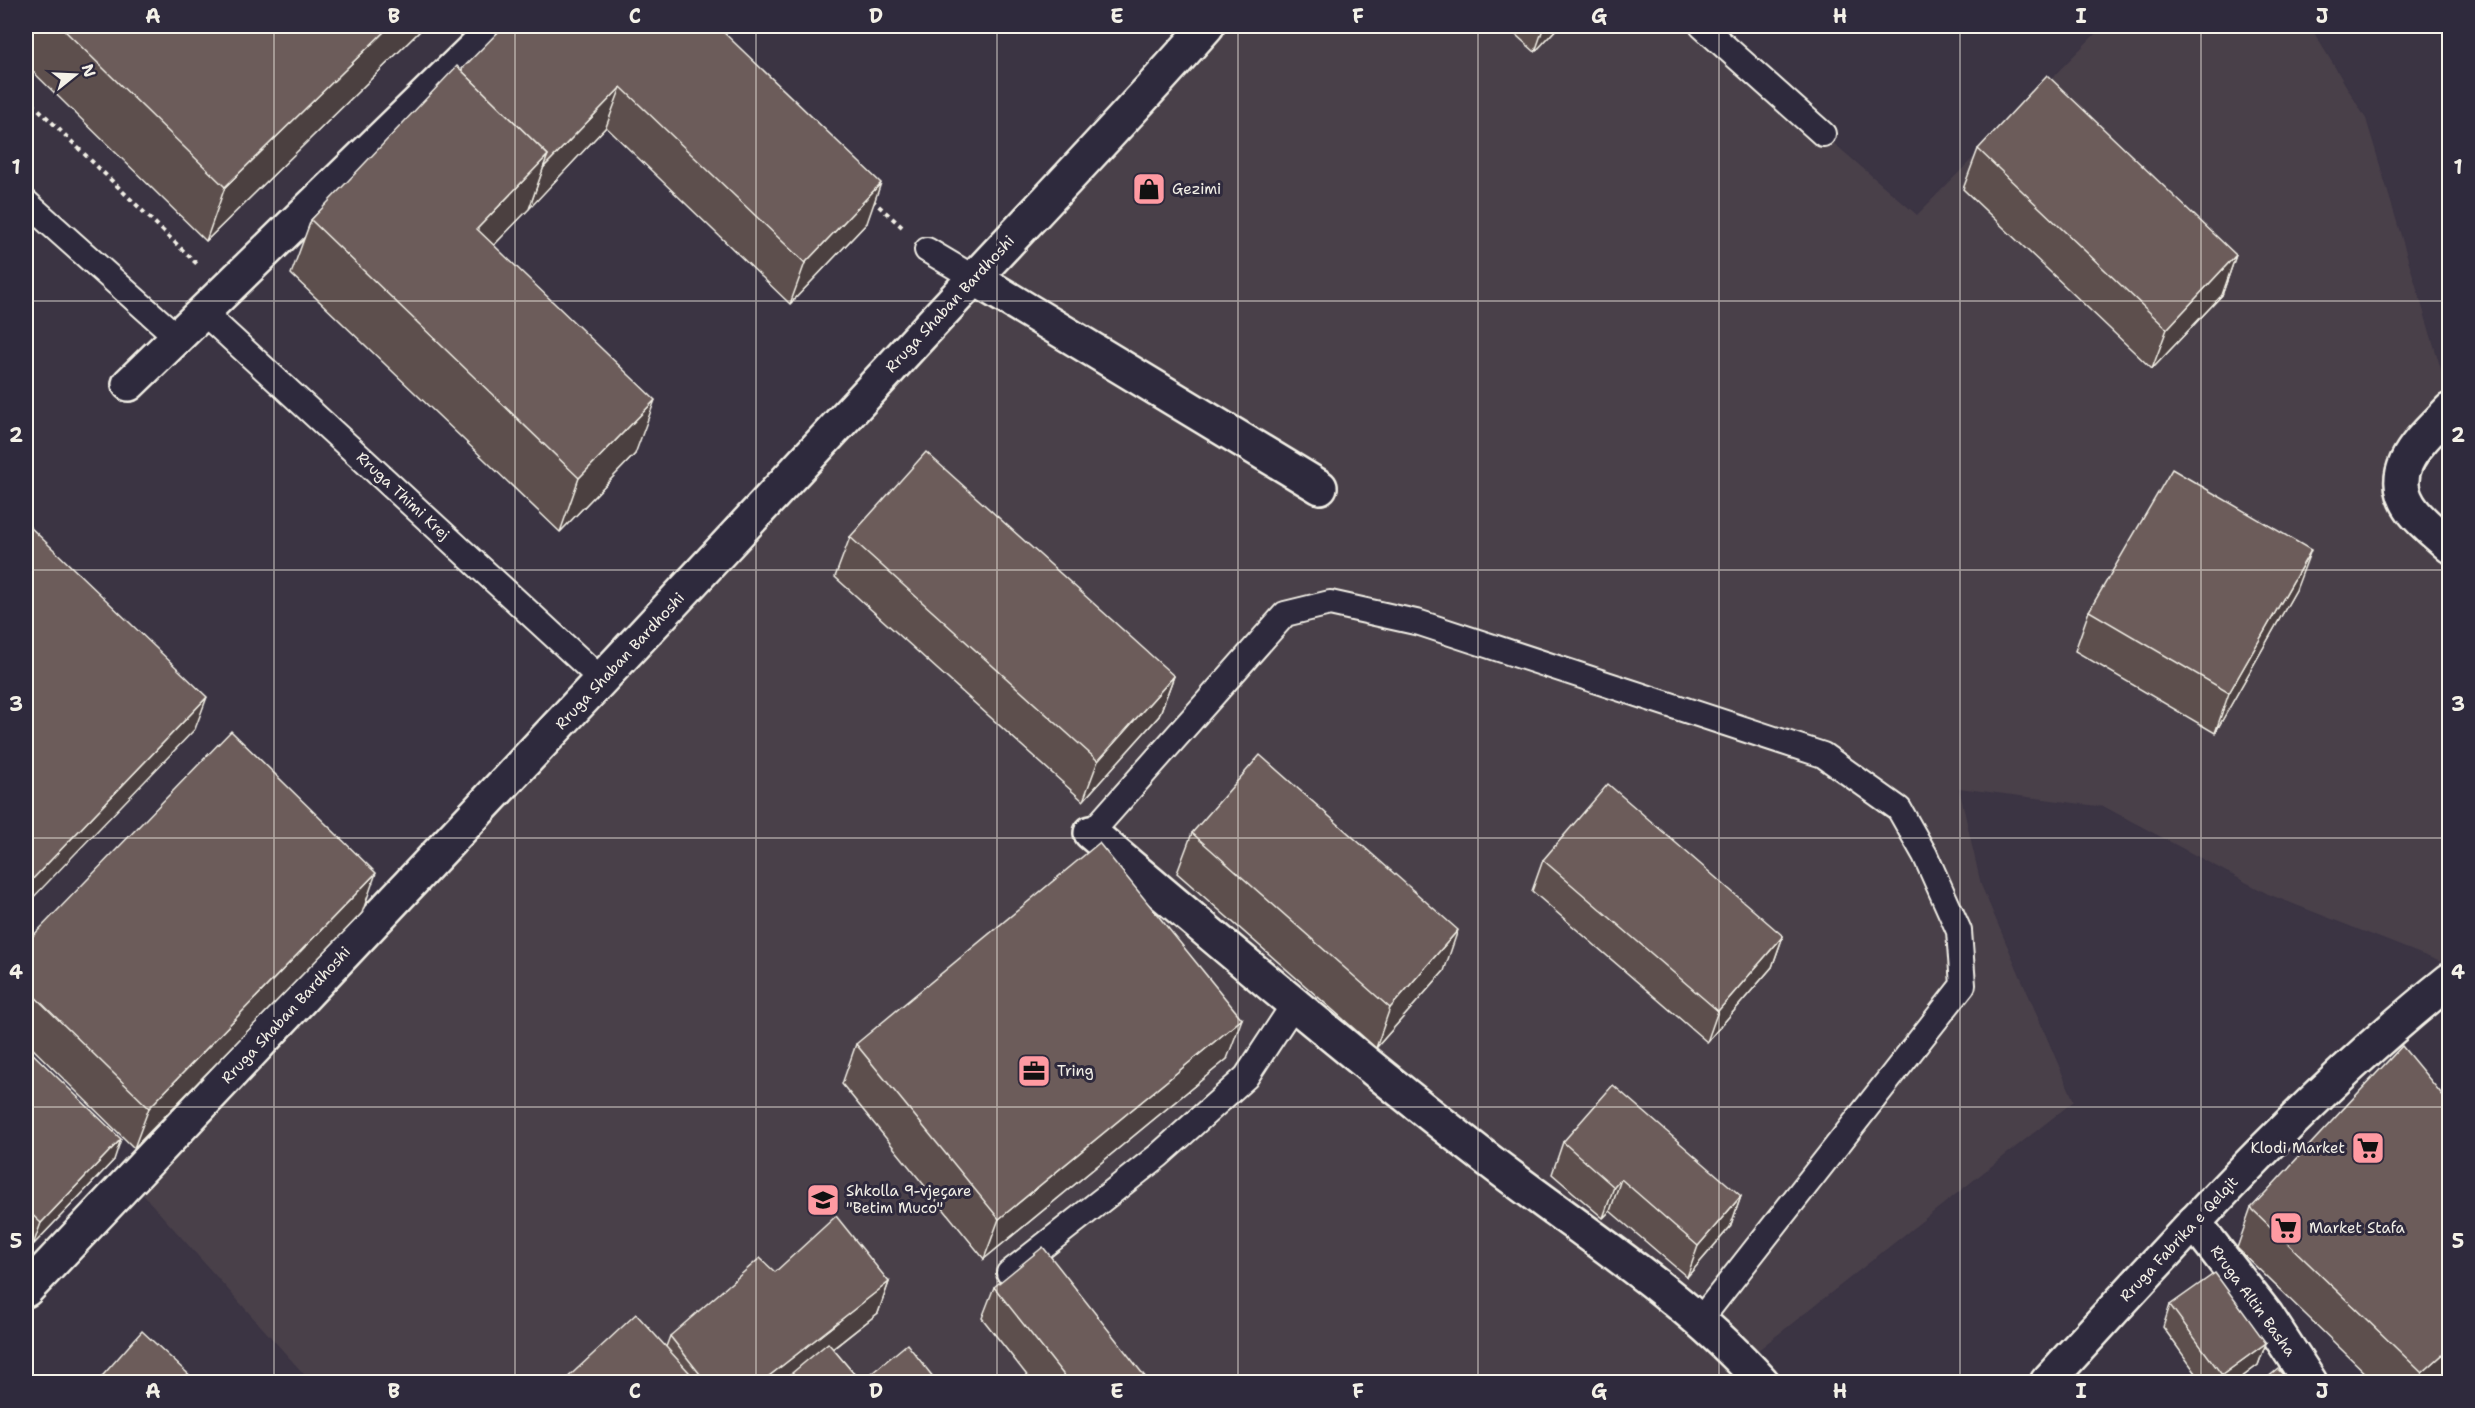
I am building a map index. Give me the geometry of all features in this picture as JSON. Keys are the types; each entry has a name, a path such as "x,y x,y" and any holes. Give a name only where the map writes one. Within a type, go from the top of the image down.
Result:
{"street":[{"path":"129,384 497,26"},
{"name":"Rruga Shaban Bardhoshi","path":"26,1290 603,681 974,278 1148,93 1207,26"},
{"path":"974,278 1320,487"},
{"path":"2450,410 2411,452 2403,467 2401,483 2405,498 2413,512 2450,546"},
{"path":"1090,833 1294,1004 1478,1152 1700,1320 1762,1383"},
{"name":"Rruga Fabrika e Qelqit","path":"2047,1383 2194,1222 2270,1143 2410,1011 2450,980"},
{"name":"Rruga Altin Basha","path":"2194,1222 2267,1316 2310,1383"}],"lane":[{"path":"1702,26 1823,134"},
{"path":"26,202 177,337"},
{"path":"927,250 974,278"},
{"name":"Rruga Thimi Krej","path":"214,301 603,681"},
{"path":"1090,833 1285,614 1330,603 1420,623 1823,756 1899,809 1926,855 1959,930 1963,985 1700,1320"},
{"path":"1009,1274 1158,1156 1245,1077 1294,1004"}],"path":[{"path":"26,97 214,301"},
{"path":"864,194 927,250"}],"shaded area":[{"path":"1207,26 1702,26 1917,215 2103,26 2310,26 2366,119 2449,396 2403,467 2449,546 2449,965 2268,894 2105,807 1959,788 1981,885 2074,1101 1743,1362 1722,1382 311,1382 130,1180"}],"building":[{"path":"60,26 390,26 225,187"},
{"path":"504,26 717,26 881,183 805,263 621,87 543,168 548,155 461,70"},
{"path":"457,66 548,155 477,229 655,400 579,478 311,220"},
{"path":"2047,75 2236,255 2167,329 1978,149"},
{"path":"926,452 1174,676 1098,761 850,537"},
{"path":"2172,469 2311,550 2229,693 2089,611"},
{"path":"26,523 207,697 26,886"},
{"path":"231,731 376,873 149,1108 26,988 26,943"},
{"path":"1260,755 1458,930 1390,1008 1192,833"},
{"path":"1608,784 1783,936 1718,1011 1543,860"},
{"name":"Tring","path":"1099,843 1242,1019 999,1219 856,1044"},
{"path":"2402,1046 2450,1104 2450,1348 2422,1373 2251,1208"},
{"path":"28,1049 121,1139 41,1223 26,1209 26,1052"},
{"path":"1613,1085 1741,1196 1698,1246 1621,1179 1614,1187 1563,1142"},
{"path":"836,1216 889,1282 760,1383 707,1383 670,1336 760,1258 775,1272"},
{"path":"1043,1247 1150,1383 1070,1383 994,1287"},
{"path":"2215,1273 2266,1343 2222,1375 2170,1305"},
{"path":"636,1314 699,1383 562,1383"},
{"path":"142,1331 198,1383 96,1383"},
{"path":"828,1343 861,1382 907,1344 938,1383 780,1383"},
{"path":"2278,1369 2290,1383 2261,1383"},
{"path":"2450,1370 2450,1383 2436,1383"},
{"path":"2188,1376 2193,1383 2178,1383"}],"place":[{"name":"Gezimi","path":"1149,189"},
{"name":"Tring","path":"1034,1071"},
{"name":"Klodi Market","path":"2368,1148"},
{"name":"Shkolla 9-vjeçare \"Betim Muco\"","path":"823,1200"},
{"name":"Market Stafa","path":"2286,1228"}]}
